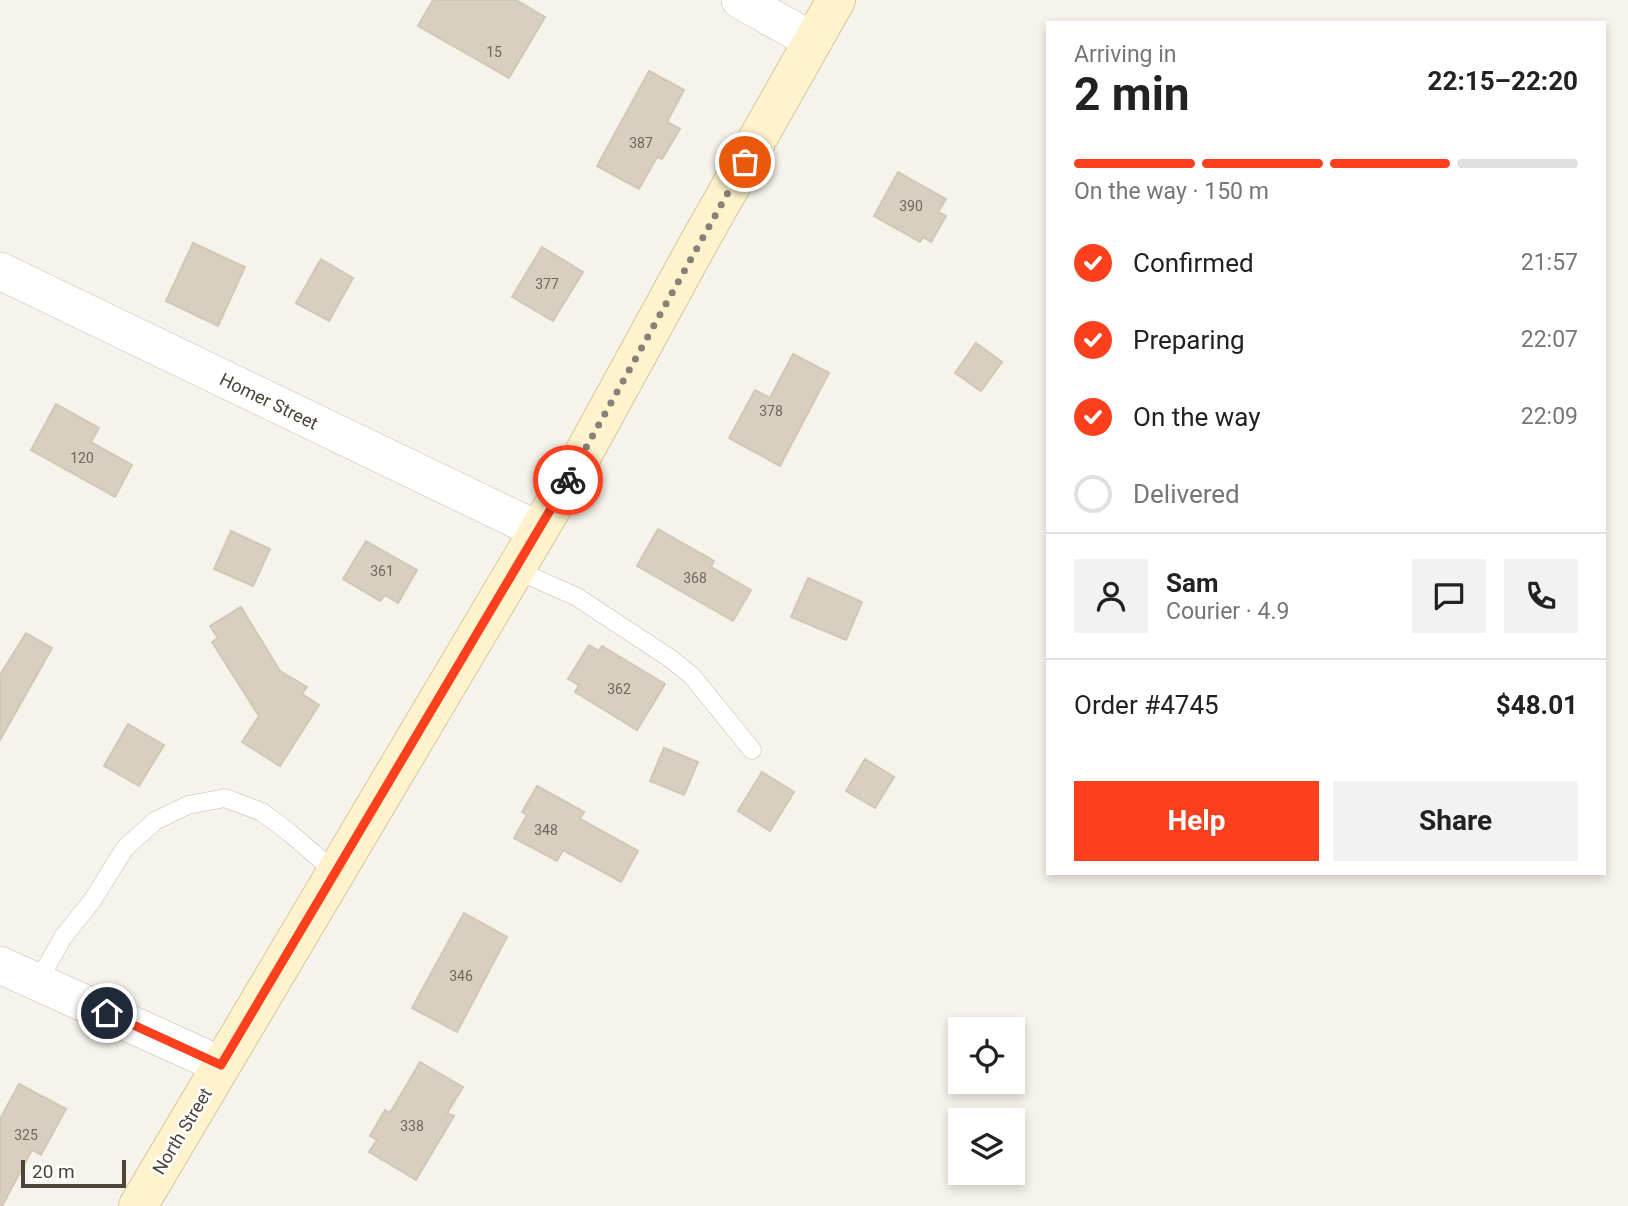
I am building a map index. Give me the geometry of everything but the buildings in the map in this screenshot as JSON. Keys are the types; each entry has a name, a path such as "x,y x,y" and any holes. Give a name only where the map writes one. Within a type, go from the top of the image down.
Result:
{"main road":[{"name":"North Street","path":"138,1206 575,469 836,0"}],"street":[{"path":"740,0 813,41"},
{"name":"Homer Street","path":"0,271 538,530"},
{"path":"0,965 221,1065"}],"lane":[{"path":"514,569 577,597 671,659 692,676 752,750"},
{"path":"38,982 63,937 92,901 125,848 155,821 188,805 225,798 262,812 335,872"}],"way so far":[{"path":"568,480 745,162"}],"route":[{"path":"107,1013 221,1065 568,480"}]}
